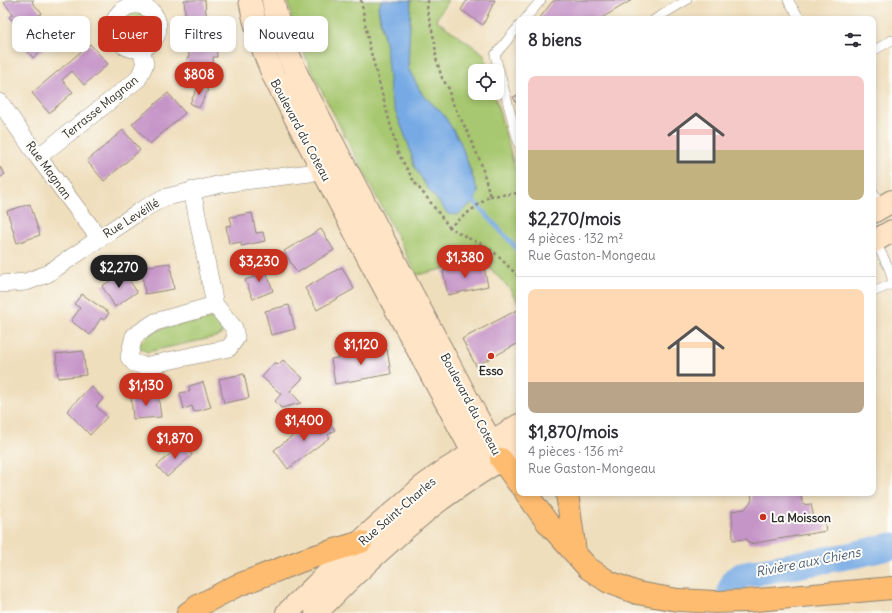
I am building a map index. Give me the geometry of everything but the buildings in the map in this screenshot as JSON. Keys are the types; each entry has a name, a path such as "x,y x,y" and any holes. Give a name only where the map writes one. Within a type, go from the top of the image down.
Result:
{"highway":[{"path":"496,450 516,480"},
{"path":"528,496 547,522 588,568 609,582 637,593 678,600 715,602 746,601 892,588"},
{"path":"567,496 575,552"},
{"path":"188,613 236,586 306,558 361,542"}],"street":[{"name":"Boulevard du Coteau","path":"250,0 262,47 274,77 322,169 425,339 496,450"},
{"name":"Boulevard du Coteau","path":"273,0 282,36 293,65 341,159 425,339"},
{"name":"Terrasse Magnan","path":"38,157 138,79 145,64 141,52"},
{"name":"Rue Magnan","path":"0,102 38,157 99,238"},
{"name":"Rue Levéillé","path":"0,284 26,282 47,274 140,211 163,198 221,184 310,173 322,169 341,159"},
{"path":"192,190 215,305 234,328 236,338 229,348 144,366 134,363 129,357 134,336 155,322 215,305"},
{"name":"Rue Saint-Charles","path":"287,613 361,542 442,498 496,450 516,428"},
{"name":"Rue Saint-Charles","path":"316,613 401,519 433,478 496,450"}],"lane":[{"path":"528,16 541,0"},
{"path":"660,16 687,0"},
{"path":"788,0 798,16"},
{"path":"516,30 495,55 516,134"},
{"path":"876,49 892,40"},
{"path":"878,238 892,279"},
{"path":"876,291 892,284"}],"path":[{"path":"361,0 369,45 398,153 415,183 449,227 484,245 495,253 516,274"},
{"path":"428,0 427,10 435,43 436,58 442,78 448,89 450,98 467,131 480,163 490,196"},
{"path":"449,227 490,196 516,193"}],"green space":[{"path":"288,0 382,0 378,7 380,21 414,166 474,202 478,192 460,141 443,114 422,94 408,68 411,0 448,0 436,20 484,54 486,64 468,64 468,100 496,100 516,172 516,299 509,288 482,260 417,275 313,74 304,52 328,52 328,16 291,16"},
{"path":"137,10 150,16 124,16"},
{"path":"210,319 219,321 224,327 220,336 147,352 137,346 150,334 166,327"}],"water":[{"path":"382,0 411,0 408,68 422,94 443,114 460,141 478,192 474,202 457,215 448,214 427,187 414,166 409,146 391,100 386,48 378,7"}],"waterway":[{"path":"471,198 516,248"},
{"name":"Rivière aux Chiens","path":"731,589 736,579 745,574 853,555 892,546"}],"place":[{"name":"Esso","path":"491,356"},
{"name":"La Moisson","path":"763,517"}]}
